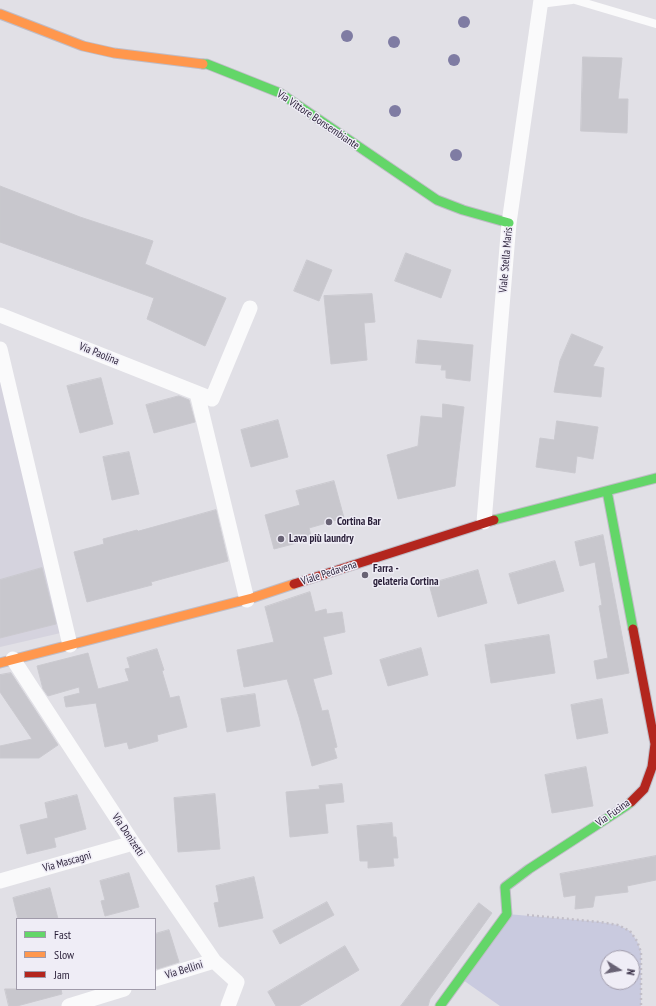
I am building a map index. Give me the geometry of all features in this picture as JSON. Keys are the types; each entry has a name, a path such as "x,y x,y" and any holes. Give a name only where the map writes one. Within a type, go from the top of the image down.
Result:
{"street":[{"name":"Viale Stella Maris","path":"484,522 509,223 540,2"},
{"name":"Via Vittore Bonsembiante","path":"0,14 83,46 114,53 207,64 280,93 437,200 463,210 509,223"},
{"name":"Via Paolina","path":"0,315 212,399 250,308"},
{"path":"0,349 70,645"},
{"path":"197,393 247,600"},
{"name":"Viale Pedavena","path":"6,661 247,600 484,522 656,478"},
{"name":"Via Fusina","path":"507,914 505,887 528,869 626,806 644,789 652,767 655,744 652,704 607,491"},
{"name":"Via Donizetti","path":"6,661 214,961 237,982 228,1006"},
{"name":"Via Mascagni","path":"0,881 133,844"},
{"path":"440,1006 507,914"},
{"name":"Via Bellini","path":"156,979 214,961"},
{"path":"69,1006 121,990"}],"lane":[{"path":"540,2 572,0"},
{"path":"575,0 656,24"}],"path":[{"path":"507,914 600,922 618,925 630,931 637,941 641,952 641,1006"}],"shaded area":[{"path":"0,378 65,632 0,647"},
{"path":"507,914 600,922 618,925 630,931 637,941 641,952 641,1006 500,1006 463,980"}],"building":[{"path":"583,57 622,58 618,99 628,99 627,133 581,131"},
{"path":"0,186 80,217 153,241 145,264 226,298 205,346 147,319 154,298 0,242"},
{"path":"406,253 451,270 441,298 395,281"},
{"path":"307,260 332,270 319,301 294,291"},
{"path":"372,294 375,322 364,323 367,360 331,364 324,296"},
{"path":"572,334 603,347 593,366 604,368 601,397 554,392 560,361"},
{"path":"418,340 473,345 470,381 446,378 446,370 441,370 442,365 416,363"},
{"path":"101,378 113,424 80,433 67,386"},
{"path":"179,396 189,400 195,422 154,433 146,405"},
{"path":"443,404 464,407 455,486 398,499 387,455 418,446 421,416 442,418"},
{"path":"278,420 288,457 251,467 241,430"},
{"path":"557,421 598,427 593,459 577,456 575,473 536,467 540,438 554,440"},
{"path":"129,452 139,494 112,500 103,457"},
{"path":"334,481 344,518 309,528 312,539 274,549 265,515 300,505 296,491"},
{"path":"216,510 228,561 151,582 152,585 87,602 74,552 104,544 103,539"},
{"path":"603,535 629,673 597,679 594,661 608,658 599,606 602,605 595,562 580,566 575,542"},
{"path":"555,561 564,591 518,604 509,574"},
{"path":"42,568 56,624 0,638 0,580"},
{"path":"478,570 487,603 438,617 429,584"},
{"path":"310,592 315,612 326,609 327,614 342,612 345,632 323,637 332,674 313,679 322,711 328,710 337,747 334,748 337,758 312,766 287,679 244,687 237,650 274,642 265,607"},
{"path":"549,635 555,673 491,683 485,645"},
{"path":"421,648 428,675 388,686 380,660"},
{"path":"157,649 164,670 162,671 170,698 179,696 187,727 157,735 158,741 129,749 127,742 105,747 96,703 66,707 64,697 80,693 79,687 48,696 43,689 37,666 88,653 98,689 129,681 125,669 130,668 127,658"},
{"path":"11,673 58,745 39,758 0,758 0,746 32,739 0,692 0,675"},
{"path":"255,694 260,726 227,732 221,699"},
{"path":"602,699 608,733 577,739 571,705"},
{"path":"586,767 593,806 552,813 545,775"},
{"path":"342,784 344,802 325,804 328,833 290,837 286,792 320,789 319,786"},
{"path":"215,794 220,849 178,852 174,798"},
{"path":"77,795 86,829 54,838 56,847 27,854 20,825 48,818 45,803"},
{"path":"392,823 393,837 396,837 398,858 393,858 394,866 368,868 368,861 360,861 357,826"},
{"path":"656,856 656,880 627,886 628,892 595,896 593,907 575,909 576,895 564,897 560,874"},
{"path":"129,873 139,907 105,916 101,901 105,900 100,881"},
{"path":"254,877 263,918 219,927 214,903 219,902 216,886"},
{"path":"50,888 58,918 18,918 13,898"},
{"path":"327,902 334,915 280,944 273,931"},
{"path":"479,903 492,913 430,999 428,1006 401,1006"},
{"path":"169,930 179,962 157,969 156,934"},
{"path":"345,946 359,970 299,1006 276,1006 268,992"},
{"path":"5,989 61,990 62,994 17,1006 9,1006"}],"traffic: fast":[{"path":"203,64 207,64 280,93 437,200 463,210 509,223"},
{"path":"494,520 656,478"},
{"path":"607,491 633,629"},
{"path":"440,1006 507,914 505,887 529,869 631,802"}],"traffic: slow":[{"path":"0,14 83,46 114,53 203,64"},
{"path":"0,663 252,598 294,584"}],"traffic: jam":[{"path":"294,584 494,520"},
{"path":"631,802 644,789 652,767 655,744 633,629"}],"place":[{"name":"Cortina Bar","path":"329,522"},
{"name":"Lava più laundry","path":"281,539"},
{"name":"Farra - gelateria Cortina","path":"365,575"}]}
